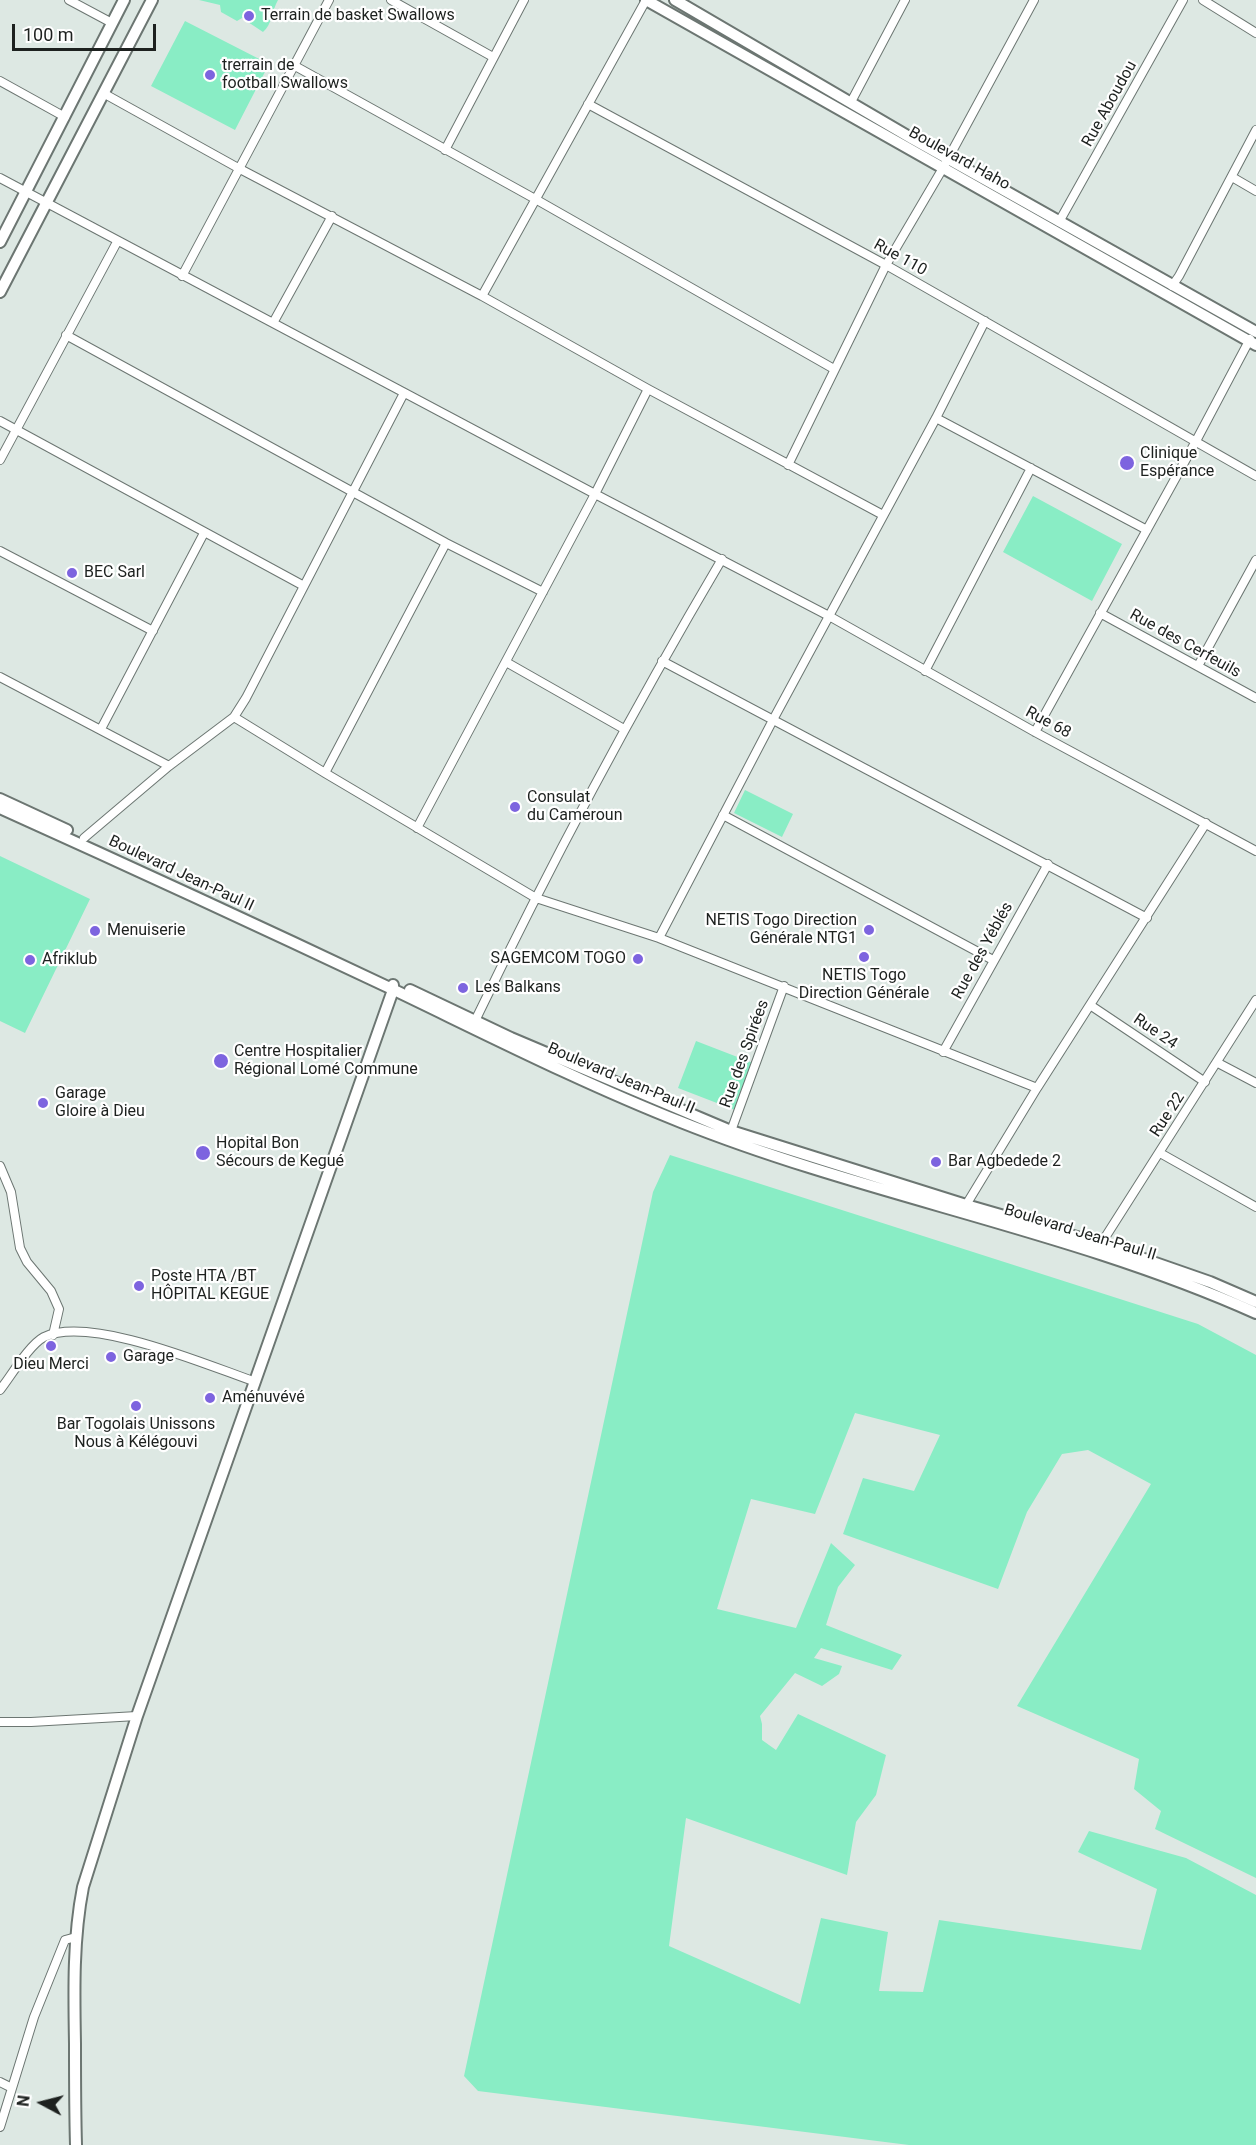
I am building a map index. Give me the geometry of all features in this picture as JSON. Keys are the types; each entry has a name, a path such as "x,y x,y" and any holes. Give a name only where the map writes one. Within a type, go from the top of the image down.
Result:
{"main road":[{"path":"0,242 124,0"},
{"path":"0,292 152,0"},
{"name":"Boulevard Haho","path":"646,0 1059,222 1172,286 1254,337"},
{"name":"Boulevard Haho","path":"675,0 851,102 946,163 1254,337"},
{"name":"Boulevard Jean-Paul II","path":"0,799 393,986 473,1025 517,1050 679,1122 780,1159 1099,1248 1256,1313"},
{"name":"Boulevard Jean-Paul II","path":"0,808 393,986"},
{"path":"76,2145 74,2002 76,1937 84,1887 137,1716 393,986"},
{"name":"Boulevard Jean-Paul II","path":"473,1025 731,1131 1210,1282 1256,1302"}],"street":[{"path":"69,0 112,23"},
{"path":"182,276 329,0"},
{"path":"391,0 493,57"},
{"path":"445,150 524,0"},
{"path":"482,296 646,0"},
{"path":"851,102 905,0"},
{"path":"788,465 886,265 946,163 1034,0"},
{"name":"Rue Aboudou","path":"1059,222 1184,0"},
{"path":"1203,0 1256,33"},
{"path":"295,66 834,369"},
{"path":"0,81 65,117"},
{"path":"103,93 240,169 482,296 648,389 883,515"},
{"name":"Rue 110","path":"588,104 886,265 1256,476"},
{"path":"1172,286 1256,130"},
{"path":"1232,177 1256,191"},
{"name":"Rue 68","path":"0,178 595,494 829,615 1035,732 1256,851"},
{"path":"273,323 332,216"},
{"path":"0,460 117,242"},
{"path":"659,938 773,720 936,418 985,321"},
{"path":"66,335 446,543 543,592"},
{"path":"1035,732 1254,337"},
{"path":"417,828 595,494 648,389"},
{"path":"84,838 169,766 234,717 404,393"},
{"path":"936,418 1147,530"},
{"path":"0,421 304,586"},
{"path":"925,671 1030,468"},
{"path":"101,729 204,533"},
{"path":"325,773 446,543"},
{"path":"0,551 153,632"},
{"path":"473,1025 624,729 722,559"},
{"path":"1197,666 1256,560"},
{"name":"Rue des Cerfeuils","path":"1100,613 1256,698"},
{"path":"662,661 1147,918"},
{"path":"506,662 624,729"},
{"path":"0,677 169,766"},
{"path":"234,717 536,898 659,938 1037,1088"},
{"path":"723,815 993,960"},
{"path":"966,1205 1037,1088 1206,823"},
{"name":"Rue des Yéblés","path":"943,1052 1048,864"},
{"name":"Rue des Spirées","path":"731,1131 784,986"},
{"name":"Rue 22","path":"1099,1248 1256,1000"},
{"name":"Rue 24","path":"1090,1005 1205,1082"},
{"path":"1218,1063 1256,1083"},
{"path":"1160,1153 1256,1207"},
{"path":"0,1166 11,1192 21,1248 27,1262 51,1291 59,1309 53,1335"},
{"path":"0,1390 31,1349 44,1337 62,1333 113,1335 254,1381"},
{"path":"0,1722 137,1716"},
{"path":"0,2127 34,2017 65,1940 76,1937"},
{"path":"0,2082 12,2088"}],"green space":[{"name":"Terrain de basket Swallows","path":"199,0 278,0 263,32 242,18 237,21 221,12 220,5"},
{"name":"trerrain de football Swallows","path":"185,21 269,64 235,130 151,86"},
{"path":"1033,496 1122,544 1092,601 1003,552"},
{"path":"745,790 793,814 782,837 734,813"},
{"name":"Afriklub","path":"0,856 90,899 25,1033 0,1021"},
{"path":"696,1041 753,1063 735,1110 678,1088"},
{"path":"670,1155 1198,1324 1256,1355 1256,1878 1155,1829 1161,1811 1134,1789 1139,1759 1017,1706 1151,1484 1088,1450 1062,1454 1027,1512 998,1589 843,1534 863,1478 914,1491 940,1435 855,1413 815,1514 751,1499 717,1609 796,1628 831,1543 855,1565 838,1587 826,1625 902,1655 892,1670 821,1648 814,1658 842,1666 839,1674 822,1686 795,1673 760,1716 762,1740 776,1750 798,1714 886,1755 876,1795 856,1822 847,1875 686,1818 669,1946 800,2004 821,1918 888,1932 879,1991 923,1992 939,1920 1141,1950 1157,1889 1078,1852 1089,1831 1186,1858 1256,1895 1256,2145 909,2145 478,2091 464,2076 653,1192"}],"place":[{"name":"Terrain de basket Swallows","path":"249,16"},
{"name":"trerrain de football Swallows","path":"210,75"},
{"name":"Clinique Espérance","path":"1127,463"},
{"name":"BEC Sarl","path":"72,573"},
{"name":"Consulat du Cameroun","path":"515,807"},
{"name":"NETIS Togo Direction Générale NTG1","path":"869,930"},
{"name":"Menuiserie","path":"95,931"},
{"name":"NETIS Togo Direction Générale","path":"864,957"},
{"name":"SAGEMCOM TOGO","path":"638,959"},
{"name":"Afriklub","path":"30,960"},
{"name":"Les Balkans","path":"463,988"},
{"name":"Centre Hospitalier Régional Lomé Commune","path":"221,1061"},
{"name":"Garage Gloire à Dieu","path":"43,1103"},
{"name":"Hopital Bon Sécours de Kegué","path":"203,1153"},
{"name":"Bar Agbedede 2","path":"936,1162"},
{"name":"Poste HTA /BT HÔPITAL KEGUE","path":"139,1286"},
{"name":"Dieu Merci","path":"51,1346"},
{"name":"Garage","path":"111,1357"},
{"name":"Aménuvévé","path":"210,1398"},
{"name":"Bar Togolais Unissons Nous à Kélégouvi","path":"136,1406"}]}
